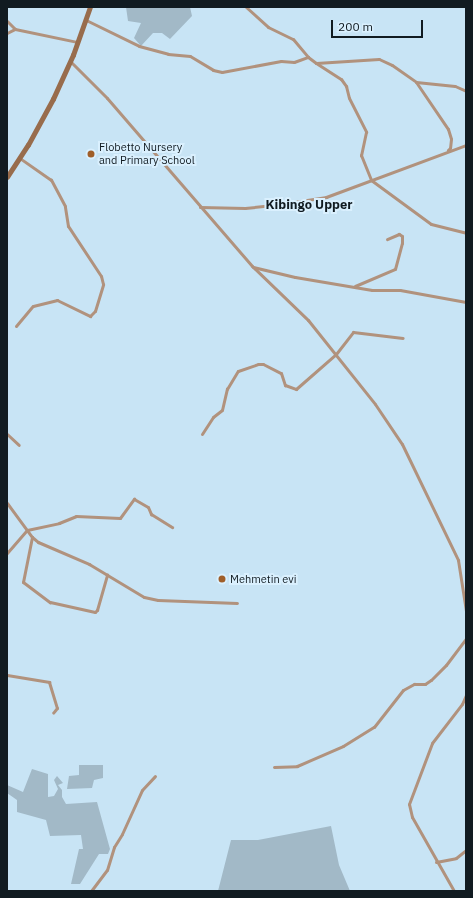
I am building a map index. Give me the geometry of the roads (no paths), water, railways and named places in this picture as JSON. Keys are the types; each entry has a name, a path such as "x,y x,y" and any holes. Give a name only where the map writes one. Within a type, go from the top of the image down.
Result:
{"main road":[{"path":"87,7 88,14"},
{"path":"7,177 20,158 53,99 70,62 90,7"}],"street":[{"path":"246,7 268,27 293,39 308,57 341,79 346,86 349,98 366,132 361,155 371,180 431,224 466,233"},
{"path":"86,20 143,48 175,55 190,56 213,70 222,72 281,61 294,62 308,57"},
{"path":"7,21 15,29 77,42"},
{"path":"7,33 15,29"},
{"path":"316,63 379,59 388,63 416,82 448,129 451,139 450,148 445,152"},
{"path":"70,62 107,98 252,266 308,320 375,404 402,444 458,560 466,611"},
{"path":"416,82 455,86 466,91"},
{"path":"200,207 219,209 281,204 326,197 466,145"},
{"path":"16,326 32,306 57,300 90,316 95,311 103,284 101,276 68,226 65,206 52,180 20,158"},
{"path":"353,287 395,269 402,243 402,236 399,234 387,240"},
{"path":"252,266 286,276 372,290 400,290 466,302"},
{"path":"202,434 213,417 222,410 227,389 238,370 263,364 281,373 285,385 296,389 336,354 353,332 403,338"},
{"path":"7,434 19,445"},
{"path":"7,553 27,530 59,523 76,516 120,518 135,499 148,507 152,514 172,527"},
{"path":"7,503 32,538 89,564 151,599 237,603"},
{"path":"32,538 23,582 50,602 95,612 97,610 107,574"},
{"path":"274,767 297,766 348,744 374,727 403,690 414,684 425,684 431,680 446,666 466,638"},
{"path":"454,891 436,862 412,817 409,804 432,743 460,709 466,695 466,648"},
{"path":"7,676 49,682 57,708 53,713"},
{"path":"91,891 107,870 114,847 122,834 142,790 155,776"},
{"path":"436,862 456,858 466,850"}],"place":[{"name":"Flobetto Nursery and Primary School","path":"91,154"},
{"name":"Mehmetin evi","path":"222,579"}],"district":[{"name":"Kibingo Upper","path":"309,205"}]}
